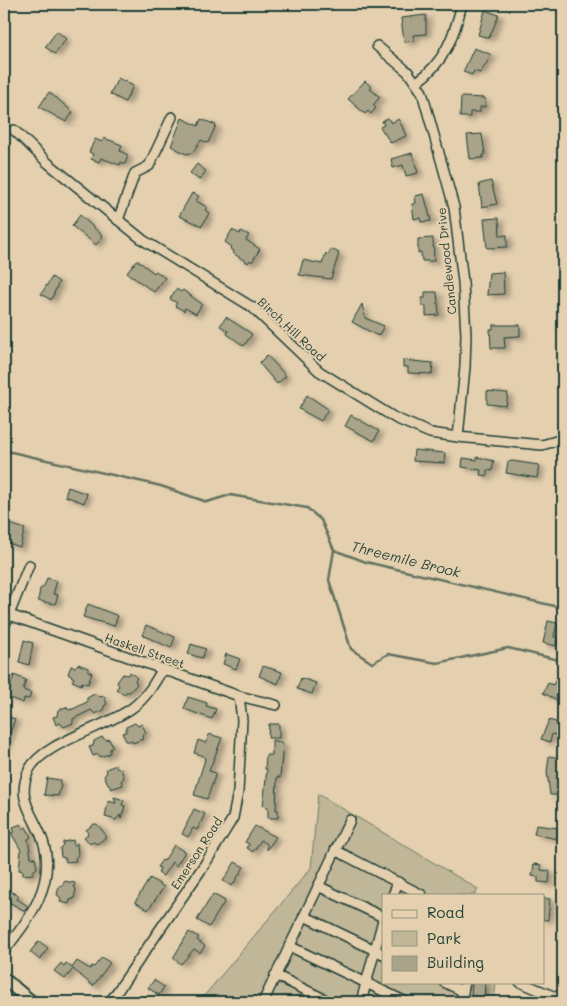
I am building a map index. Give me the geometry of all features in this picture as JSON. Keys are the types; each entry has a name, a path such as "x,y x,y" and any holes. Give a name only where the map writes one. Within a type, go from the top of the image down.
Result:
{"main road":[{"path":"4,979 32,1002"}],"street":[{"path":"417,82 434,69 447,51 455,34 462,4"},
{"name":"Candlewood Drive","path":"377,46 417,82 427,104 454,207 458,232 466,335 465,367 458,437"},
{"path":"118,220 135,173 150,166 172,116"},
{"name":"Birch Hill Road","path":"14,130 43,158 143,240 252,307 319,371 336,384 415,428 458,437 542,445 563,439"},
{"path":"4,627 6,614 29,565"},
{"name":"Haskell Street","path":"6,614 239,696 276,704"},
{"path":"4,951 36,905 46,875 43,843 24,795 24,785 31,766 51,748 97,728 135,706 147,693 162,670"},
{"name":"Emerson Road","path":"110,1002 205,864 233,818 239,782 242,720 239,696"},
{"path":"263,1002 350,820"},
{"path":"335,850 420,894"},
{"path":"393,894 398,882"},
{"path":"318,886 382,918"},
{"path":"304,916 382,954"},
{"path":"361,1002 382,922"},
{"path":"289,946 406,1002"},
{"path":"275,975 330,1002"},
{"path":"525,984 553,996 563,997"},
{"path":"461,1002 464,987"}],"green space":[{"path":"318,794 478,889 476,894 382,894 382,984 496,984 494,1002 199,1002 311,868"}],"building":[{"path":"485,10 499,15 489,38 478,35"},
{"path":"426,15 426,34 413,35 414,41 404,42 401,18"},
{"path":"57,31 66,39 55,54 45,47"},
{"path":"474,48 492,55 480,73 474,71 472,75 463,72"},
{"path":"118,78 133,86 125,102 110,94"},
{"path":"365,81 372,87 370,89 380,97 373,105 376,108 371,114 368,111 365,114 348,99"},
{"path":"49,92 73,112 66,122 39,107"},
{"path":"461,97 485,98 485,107 480,107 480,112 470,112 470,117 460,117"},
{"path":"182,118 198,126 201,119 216,125 208,143 201,140 192,153 186,154 171,146"},
{"path":"388,118 391,123 399,119 406,136 391,143 380,127 384,125 382,121"},
{"path":"482,134 485,154 483,158 470,159 467,135"},
{"path":"104,138 122,145 120,151 128,155 125,164 121,162 120,165 101,158 99,162 91,159 93,154 89,152 95,139 102,142"},
{"path":"412,153 418,173 406,176 403,165 393,168 391,159"},
{"path":"197,164 206,171 199,180 190,173"},
{"path":"491,181 497,204 482,207 479,184"},
{"path":"192,193 199,196 196,201 207,207 205,210 209,213 202,226 179,216"},
{"path":"424,194 431,221 421,222 420,218 414,219 412,204 416,203 415,196"},
{"path":"80,215 103,236 96,245 72,226"},
{"path":"499,218 500,236 507,235 507,247 487,248 484,219"},
{"path":"232,230 240,234 241,231 249,235 246,240 260,249 252,262 250,260 248,263 233,253 234,251 230,249 232,247 225,242"},
{"path":"433,238 434,261 422,261 421,252 418,253 418,239"},
{"path":"331,249 339,253 331,279 299,275 303,260 322,264 326,253 328,255"},
{"path":"137,260 154,273 156,271 165,278 154,292 127,273"},
{"path":"503,272 504,294 487,295 489,273"},
{"path":"52,277 59,282 51,300 41,294"},
{"path":"176,289 181,292 183,290 202,304 196,314 185,308 184,311 175,306 177,303 170,299"},
{"path":"425,292 437,292 439,315 426,316 426,306 422,306 422,298 425,298"},
{"path":"362,304 365,318 384,326 378,336 352,322"},
{"path":"226,317 252,334 244,346 227,334 228,331 220,326"},
{"path":"493,325 520,325 520,336 504,337 505,348 491,348 490,329 493,329"},
{"path":"267,355 286,376 277,384 259,363"},
{"path":"403,360 433,363 432,374 408,373 408,367 403,367"},
{"path":"487,391 508,393 506,406 487,404"},
{"path":"307,395 328,409 321,421 299,409"},
{"path":"351,415 379,431 374,441 345,426"},
{"path":"414,450 445,453 444,463 413,461"},
{"path":"477,457 494,461 492,471 487,470 487,476 480,475 481,470 462,467 463,458 477,460"},
{"path":"508,462 539,465 537,478 506,473"},
{"path":"68,487 87,494 84,503 65,496"},
{"path":"8,523 25,529 20,547 4,542"},
{"path":"47,578 57,581 53,594 58,595 55,604 38,601 40,589 44,586"},
{"path":"88,604 118,616 114,626 83,617"},
{"path":"548,621 557,623 554,637 557,637 556,646 543,643"},
{"path":"146,625 175,637 171,648 142,635"},
{"path":"24,640 33,643 29,665 19,662"},
{"path":"191,644 206,649 202,658 188,654"},
{"path":"226,654 240,659 236,669 223,664"},
{"path":"78,664 88,668 88,671 92,673 88,684 82,682 81,685 72,681 74,678 68,674 71,666 75,667"},
{"path":"263,666 282,672 278,684 259,676"},
{"path":"130,672 137,678 135,681 137,684 130,692 126,692 124,695 116,689 119,686 117,682 123,674 128,675"},
{"path":"14,675 26,680 23,690 31,693 29,699 24,698 23,703 7,697"},
{"path":"557,677 563,680 563,693 559,701 543,693 548,683 553,685"},
{"path":"301,678 316,683 312,694 297,689"},
{"path":"96,693 100,697 104,696 107,704 104,706 104,710 95,714 91,710 73,719 73,723 64,727 60,723 56,725 53,717 57,716 58,710 66,707 69,710 73,709 87,702 87,698"},
{"path":"188,697 207,703 206,706 216,709 212,719 184,709"},
{"path":"4,715 15,719 5,747 4,747"},
{"path":"549,720 559,723 556,735 552,734 550,742 541,739"},
{"path":"135,723 138,726 142,724 146,733 142,735 143,739 133,743 132,741 126,741 122,733 126,732 126,727"},
{"path":"269,724 279,724 279,738 268,738"},
{"path":"209,734 222,738 209,771 216,773 207,799 194,795 205,759 204,756 194,753 198,740 206,743"},
{"path":"102,737 106,740 109,739 113,747 110,749 110,753 101,757 98,754 93,756 89,747 93,746 94,741"},
{"path":"272,740 283,743 280,778 277,777 276,810 278,810 278,818 268,818 268,807 263,806 267,769 265,769 266,755 272,755"},
{"path":"549,756 561,758 560,762 563,762 557,784 562,784 561,795 550,795 547,772"},
{"path":"116,765 117,768 121,769 124,778 121,781 123,785 111,789 104,776 107,772 106,769"},
{"path":"47,778 60,780 61,785 58,796 44,795"},
{"path":"114,797 124,800 122,805 125,806 121,819 120,815 116,820 105,817 108,801 116,803"},
{"path":"194,809 205,814 197,830 193,828 188,837 182,834"},
{"path":"21,824 23,829 26,827 31,837 28,839 31,857 35,858 37,868 33,871 33,874 23,875 23,871 19,870 21,850 11,833 14,832 13,827"},
{"path":"97,824 105,834 105,838 97,844 93,842 90,844 84,837 88,834 86,830"},
{"path":"536,825 558,828 557,839 534,834"},
{"path":"255,826 276,837 267,850 267,844 261,840 253,852 247,848 249,844 245,842"},
{"path":"73,840 74,846 77,843 78,855 75,858 76,861 66,862 65,858 61,857 60,848 63,842"},
{"path":"174,845 185,852 176,866 172,862 163,876 158,873 160,868 157,867 162,860 164,861"},
{"path":"235,862 244,867 232,886 223,881"},
{"path":"534,864 541,865 541,870 550,871 549,883 538,882 538,877 532,876"},
{"path":"150,878 164,887 148,910 135,902"},
{"path":"64,881 75,883 74,899 70,900 69,904 60,902 61,898 57,895 59,886 63,885"},
{"path":"10,891 19,896 17,899 28,906 25,911 5,900"},
{"path":"213,894 225,901 209,927 197,920"},
{"path":"544,898 550,899 548,920 544,920"},
{"path":"189,932 199,937 197,940 205,946 200,953 194,949 181,964 173,958"},
{"path":"39,941 48,948 40,960 30,952"},
{"path":"102,957 110,963 93,986 73,969 65,979 54,971 61,963 64,966 66,963 72,968 77,961 90,969"},
{"path":"154,980 164,987 159,995 148,988"},
{"path":"472,984 485,984 484,997 471,996"}],"waterway":[{"name":"Threemile Brook","path":"4,453 7,451 161,486 207,502 230,495 307,508 321,520 334,550 366,562 563,608"},
{"path":"334,550 329,580 351,649 372,663 388,654 437,663 508,648 563,661"}]}
